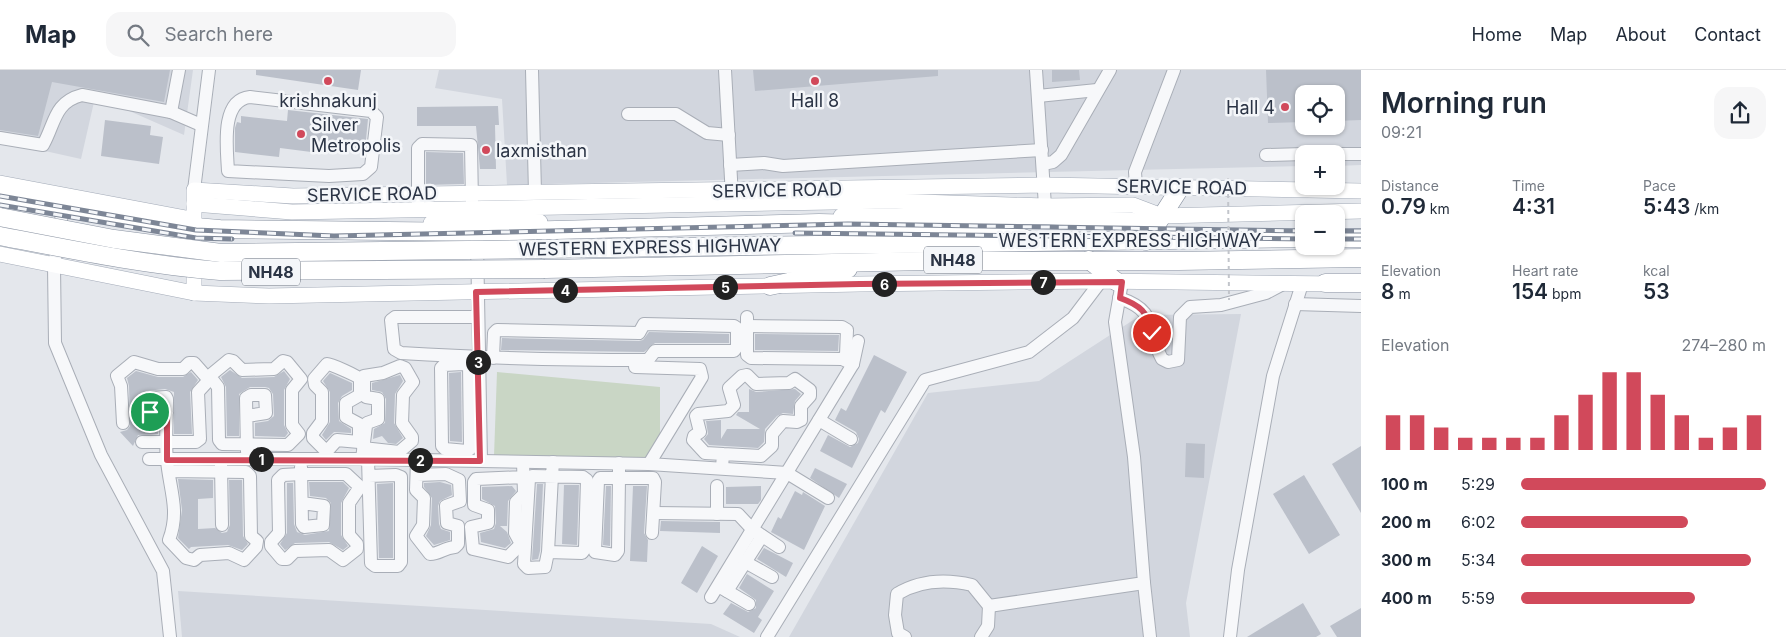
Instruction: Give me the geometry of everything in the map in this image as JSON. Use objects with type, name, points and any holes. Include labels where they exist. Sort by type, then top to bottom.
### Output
[{"type":"highway","points":[[1146,241],[1180,188]]},
{"type":"highway","points":[[0,195],[64,202],[194,210],[245,230],[477,232],[819,223],[990,228],[1032,241]]},
{"type":"highway","name":"WESTERN EXPRESS HIGHWAY","points":[[0,217],[114,239],[222,253],[1295,238]]},
{"type":"highway","name":"WESTERN EXPRESS HIGHWAY","points":[[0,236],[183,268],[220,271],[545,269],[869,262],[1179,261],[1361,258]]},
{"type":"highway","points":[[1345,238],[1361,238]]},
{"type":"highway","points":[[1089,260],[1115,286]]},
{"type":"highway","points":[[770,286],[821,276],[869,262]]},
{"type":"highway","points":[[1325,283],[1361,284]]},
{"type":"main road","points":[[0,183],[64,202]]},
{"type":"main road","name":"SERVICE ROAD","points":[[194,210],[310,195],[418,191],[512,200],[535,193],[732,198],[883,195],[1045,185],[1361,191]]},
{"type":"main road","points":[[883,195],[1045,206],[1133,205],[1162,216]]},
{"type":"main road","points":[[263,202],[310,212],[418,210],[472,197]]},
{"type":"main road","points":[[512,200],[682,198]]},
{"type":"main road","points":[[194,293],[194,210],[314,226],[884,215],[1144,221],[1162,216],[1361,211]]},
{"type":"main road","points":[[0,254],[194,293],[269,296],[770,286],[1115,286],[1325,283]]},
{"type":"street","points":[[171,112],[179,70]]},
{"type":"street","points":[[194,210],[201,125],[209,70]]},
{"type":"street","points":[[532,70],[535,193]]},
{"type":"street","points":[[725,70],[732,198]]},
{"type":"street","points":[[1036,70],[1045,206]]},
{"type":"street","points":[[1043,164],[1053,162],[1061,155],[1110,70]]},
{"type":"street","points":[[1136,186],[1135,172],[1174,70]]},
{"type":"street","points":[[1038,96],[1097,90]]},
{"type":"street","points":[[0,138],[43,146],[60,107],[69,98],[82,95],[171,112],[201,125]]},
{"type":"street","points":[[250,97],[371,111],[377,118],[371,167],[364,174],[311,176],[264,174],[228,172],[229,117],[233,105],[239,100],[250,97]]},
{"type":"street","points":[[628,114],[676,114],[707,133],[729,135]]},
{"type":"street","points":[[418,210],[418,148],[422,144],[471,144],[472,197]]},
{"type":"street","points":[[730,165],[764,163],[783,166],[1042,150]]},
{"type":"street","points":[[1266,154],[1295,154]]},
{"type":"street","points":[[1345,154],[1361,154]]},
{"type":"street","points":[[263,202],[264,174]]},
{"type":"street","points":[[310,212],[311,176]]},
{"type":"street","points":[[64,202],[54,266],[55,343],[101,455],[163,571],[170,637]]},
{"type":"street","points":[[477,232],[476,292],[478,317],[475,362],[470,449],[467,451],[445,449],[442,446],[441,368],[444,365],[475,362],[493,358],[648,360],[655,351],[734,351],[737,347],[737,328],[734,326],[644,324],[638,333],[498,330],[494,332],[493,358]]},
{"type":"street","points":[[1115,286],[1141,308],[1149,319],[1156,347],[1162,359],[1168,362],[1178,360],[1178,324],[1180,317],[1190,307],[1221,305],[1266,293],[1283,284]]},
{"type":"street","points":[[1230,637],[1238,570],[1273,376],[1302,284]]},
{"type":"street","points":[[1115,286],[1116,322],[1134,457],[1150,637]]},
{"type":"street","points":[[767,637],[925,380],[1029,352],[1115,286]]},
{"type":"street","points":[[1295,304],[1361,306]]},
{"type":"street","points":[[478,317],[395,317],[391,320],[394,350],[401,354],[475,362],[700,369],[702,377],[649,464]]},
{"type":"street","points":[[747,321],[842,327],[847,330],[847,362],[751,358],[747,355],[747,321]]},
{"type":"street","points":[[722,588],[757,532],[787,473],[819,420],[858,340]]},
{"type":"street","points":[[229,360],[233,361],[242,370],[274,369],[283,361],[287,362],[301,378],[292,390],[292,425],[299,434],[284,446],[246,444],[222,444],[219,440],[218,386],[211,378],[212,374],[229,360]]},
{"type":"street","points":[[123,424],[121,386],[117,376],[134,362],[158,369],[183,369],[189,363],[194,363],[209,380],[198,392],[200,439],[196,442],[142,442]]},
{"type":"street","points":[[475,362],[480,461]]},
{"type":"street","points":[[369,476],[396,475],[401,477],[402,562],[398,566],[375,566],[371,563],[369,476],[362,453],[359,424],[346,417],[346,403],[360,395],[360,379],[356,375],[341,371],[327,364],[314,380],[322,392],[322,421],[313,434],[313,438],[324,450],[328,450],[337,440],[362,453],[417,460],[649,464],[787,473],[828,498]]},
{"type":"street","points":[[149,460],[168,466],[221,466],[247,460],[301,459],[362,453],[399,452],[412,441],[412,437],[402,423],[403,395],[413,382],[406,368],[400,366],[383,373],[364,376],[364,394],[366,397],[378,399],[378,419],[366,426],[362,453]]},
{"type":"street","points":[[747,375],[756,384],[789,383],[795,379],[810,390],[810,396],[801,406],[801,420],[797,422],[783,421],[772,434],[774,443],[761,456],[723,454],[706,453],[696,444],[694,436],[700,432],[696,416],[698,414],[728,411],[734,405],[729,388],[742,376],[747,375]]},
{"type":"street","points":[[167,413],[168,466],[170,490],[174,496],[175,529],[169,540],[186,558],[194,560],[200,555],[229,553],[244,560],[256,547],[257,541],[251,536],[250,476],[246,472],[221,466]]},
{"type":"street","points":[[246,416],[247,460]]},
{"type":"street","points":[[819,420],[851,439]]},
{"type":"street","points":[[722,468],[723,454]]},
{"type":"street","points":[[301,459],[302,503]]},
{"type":"street","points":[[416,475],[446,474],[459,480],[460,502],[446,506],[447,523],[458,526],[458,544],[455,547],[444,548],[436,554],[430,554],[418,541],[416,536],[423,525],[424,498],[416,490],[416,475],[417,460]]},
{"type":"street","points":[[523,462],[524,494],[516,502],[515,533],[521,544],[508,556],[473,549],[471,526],[488,523],[488,510],[474,505],[474,482],[476,478],[523,477]]},
{"type":"street","points":[[548,552],[582,553],[585,549],[587,480],[583,477],[552,476],[532,476],[528,479],[524,564],[528,568],[545,567],[548,552],[552,476],[553,462]]},
{"type":"street","points":[[619,463],[619,478],[618,551],[615,555],[595,552],[598,481],[600,478],[619,478],[652,478],[655,482],[652,533]]},
{"type":"street","points":[[221,466],[222,525]]},
{"type":"street","points":[[301,474],[346,474],[360,487],[349,503],[349,535],[357,544],[357,549],[343,560],[329,550],[295,551],[287,559],[282,558],[271,546],[271,542],[279,533],[278,480],[282,475],[301,474]]},
{"type":"street","points":[[717,486],[717,514]]},
{"type":"street","points":[[654,513],[738,514],[757,532],[779,547]]},
{"type":"street","points":[[710,597],[722,588],[745,562],[757,532]]},
{"type":"street","points":[[745,562],[772,577]]},
{"type":"street","points":[[905,637],[898,633],[895,615],[897,594],[912,584],[953,581],[972,584],[990,606],[988,626],[981,637]]},
{"type":"street","points":[[990,606],[1144,583]]},
{"type":"street","points":[[722,588],[749,604]]},
{"type":"path","points":[[1228,178],[1229,300]]},
{"type":"shaded area","points":[[0,70],[193,70],[184,135],[118,106],[94,102],[81,159],[0,141]]},
{"type":"shaded area","points":[[439,70],[1361,70],[1361,165],[1345,166],[1345,145],[1295,145],[1295,166],[507,185],[502,99],[435,88]]},
{"type":"shaded area","points":[[1241,314],[1186,603],[1190,637],[789,637],[928,393],[1039,381],[1141,315]]},
{"type":"shaded area","points":[[178,591],[711,624],[740,637],[182,637]]},
{"type":"green space","points":[[497,372],[660,387],[660,436],[646,458],[494,456]]},
{"type":"building","points":[[0,70],[170,70],[164,102],[52,82],[38,136],[0,130]]},
{"type":"building","name":"krishnakunj","points":[[256,70],[361,70],[358,90],[256,75]]},
{"type":"building","name":"Hall 8","points":[[753,70],[938,70],[938,76],[755,91]]},
{"type":"building","points":[[1052,70],[1079,70],[1080,80],[1052,82]]},
{"type":"building","name":"Hall 4","points":[[1266,70],[1361,70],[1361,120],[1345,121],[1345,85],[1295,85],[1295,122],[1268,123]]},
{"type":"building","points":[[498,106],[499,125],[495,125],[496,169],[480,169],[476,126],[417,126],[417,107]]},
{"type":"building","name":"Silver Metropolis","points":[[288,110],[368,119],[365,150],[320,145],[319,153],[280,148],[279,157],[235,152],[235,128],[237,122],[241,123],[241,116],[287,121]]},
{"type":"building","points":[[105,120],[151,126],[150,135],[163,137],[159,164],[101,156]]},
{"type":"building","points":[[426,152],[463,153],[464,184],[426,185]]},
{"type":"building","points":[[649,332],[729,334],[729,343],[655,343],[644,352],[501,350],[502,338],[639,341],[643,340]]},
{"type":"building","points":[[755,334],[839,335],[838,351],[755,350]]},
{"type":"building","points":[[874,355],[907,372],[885,413],[881,410],[852,468],[820,451],[828,435],[850,447],[858,443],[859,439],[856,432],[835,420],[841,408],[846,411]]},
{"type":"building","points":[[230,370],[242,378],[274,377],[284,371],[290,379],[284,390],[284,425],[288,433],[285,437],[255,436],[255,423],[268,421],[274,416],[273,394],[269,388],[265,387],[250,387],[239,394],[239,436],[227,436],[226,387],[221,377]]},
{"type":"building","points":[[136,371],[158,377],[183,377],[191,372],[198,380],[190,392],[192,434],[174,434],[174,392],[165,389],[146,391],[142,398],[144,418],[148,421],[158,422],[158,434],[138,435],[133,446],[120,432],[127,430],[130,426],[127,378]]},
{"type":"building","points":[[461,372],[462,442],[450,441],[449,373]]},
{"type":"building","points":[[330,373],[352,383],[352,390],[342,396],[338,403],[339,421],[351,429],[351,433],[334,432],[326,440],[322,435],[330,422],[330,392],[323,381]]},
{"type":"building","points":[[400,375],[403,381],[395,394],[394,423],[403,438],[396,444],[388,443],[382,436],[373,439],[374,429],[385,423],[386,399],[382,392],[372,390],[372,383]]},
{"type":"building","points":[[749,389],[756,392],[795,389],[801,394],[795,401],[793,414],[783,413],[777,416],[765,429],[764,442],[758,448],[709,445],[704,439],[708,434],[706,421],[721,420],[721,439],[727,429],[760,429],[736,415],[738,412],[749,412]]},
{"type":"building","points":[[1186,443],[1205,444],[1204,478],[1185,477]]},
{"type":"building","points":[[1361,446],[1361,513],[1332,464]]},
{"type":"building","points":[[815,468],[847,484],[839,498],[810,478]]},
{"type":"building","points":[[1304,475],[1340,535],[1309,554],[1273,494]]},
{"type":"building","points":[[178,479],[213,480],[213,498],[198,499],[198,529],[215,528],[222,533],[227,532],[230,525],[229,480],[242,480],[243,536],[248,544],[242,550],[228,545],[191,547],[189,549],[178,538],[182,510]]},
{"type":"building","points":[[309,482],[343,482],[349,488],[341,503],[341,535],[348,546],[343,550],[329,542],[295,543],[285,550],[280,544],[287,533],[287,483],[293,483],[294,524],[297,532],[305,535],[329,531],[331,503],[326,498],[310,496]]},
{"type":"building","points":[[440,482],[451,485],[452,495],[440,501],[438,506],[439,524],[441,529],[450,532],[450,540],[434,545],[426,536],[431,525],[432,498],[424,487],[424,483]]},
{"type":"building","points":[[393,483],[393,558],[379,558],[377,484]]},
{"type":"building","points":[[537,484],[543,484],[540,551],[538,559],[532,560]]},
{"type":"building","points":[[564,485],[579,485],[577,545],[562,544]]},
{"type":"building","points":[[512,486],[516,491],[508,501],[507,526],[500,526],[507,532],[511,543],[505,548],[481,542],[480,533],[494,529],[496,523],[495,506],[482,499],[482,487]]},
{"type":"building","points":[[606,486],[611,486],[610,546],[603,545]]},
{"type":"building","points":[[633,486],[647,486],[644,533],[648,540],[647,562],[630,561]]},
{"type":"building","points":[[761,486],[761,500],[758,504],[726,504],[726,487]]},
{"type":"building","points":[[795,491],[802,495],[803,492],[825,506],[804,550],[771,532],[778,517],[781,519]]},
{"type":"building","points":[[661,521],[720,522],[720,533],[660,531]]},
{"type":"building","points":[[702,546],[718,556],[697,593],[681,583]]},
{"type":"building","points":[[764,548],[793,563],[786,577],[757,559]]},
{"type":"building","points":[[747,574],[774,591],[758,617],[762,620],[754,633],[723,614],[731,603],[748,612],[756,608],[756,600],[739,588]]},
{"type":"building","points":[[1303,603],[1321,634],[1316,637],[1247,637]]},
{"type":"building","points":[[1361,608],[1361,637],[1337,637],[1330,626]]},
{"type":"railway","points":[[0,196],[196,230],[334,236],[848,224],[1295,231]]},
{"type":"railway","points":[[0,205],[196,238],[232,239]]},
{"type":"railway","points":[[1345,231],[1361,231]]},
{"type":"railway","points":[[795,233],[1295,239]]},
{"type":"railway","points":[[1345,239],[1361,239]]},
{"type":"place","name":"krishnakunj","points":[[328,81]]},
{"type":"place","name":"Hall 8","points":[[815,81]]},
{"type":"place","name":"Hall 4","points":[[1285,107]]},
{"type":"place","name":"Silver Metropolis","points":[[301,134]]},
{"type":"place","name":"laxmisthan","points":[[486,150]]},
{"type":"route","points":[[150,412],[151,414],[167,413],[167,460],[358,459],[480,461],[476,292],[860,284],[1122,282],[1120,298],[1141,308],[1149,319],[1152,333]]}]
